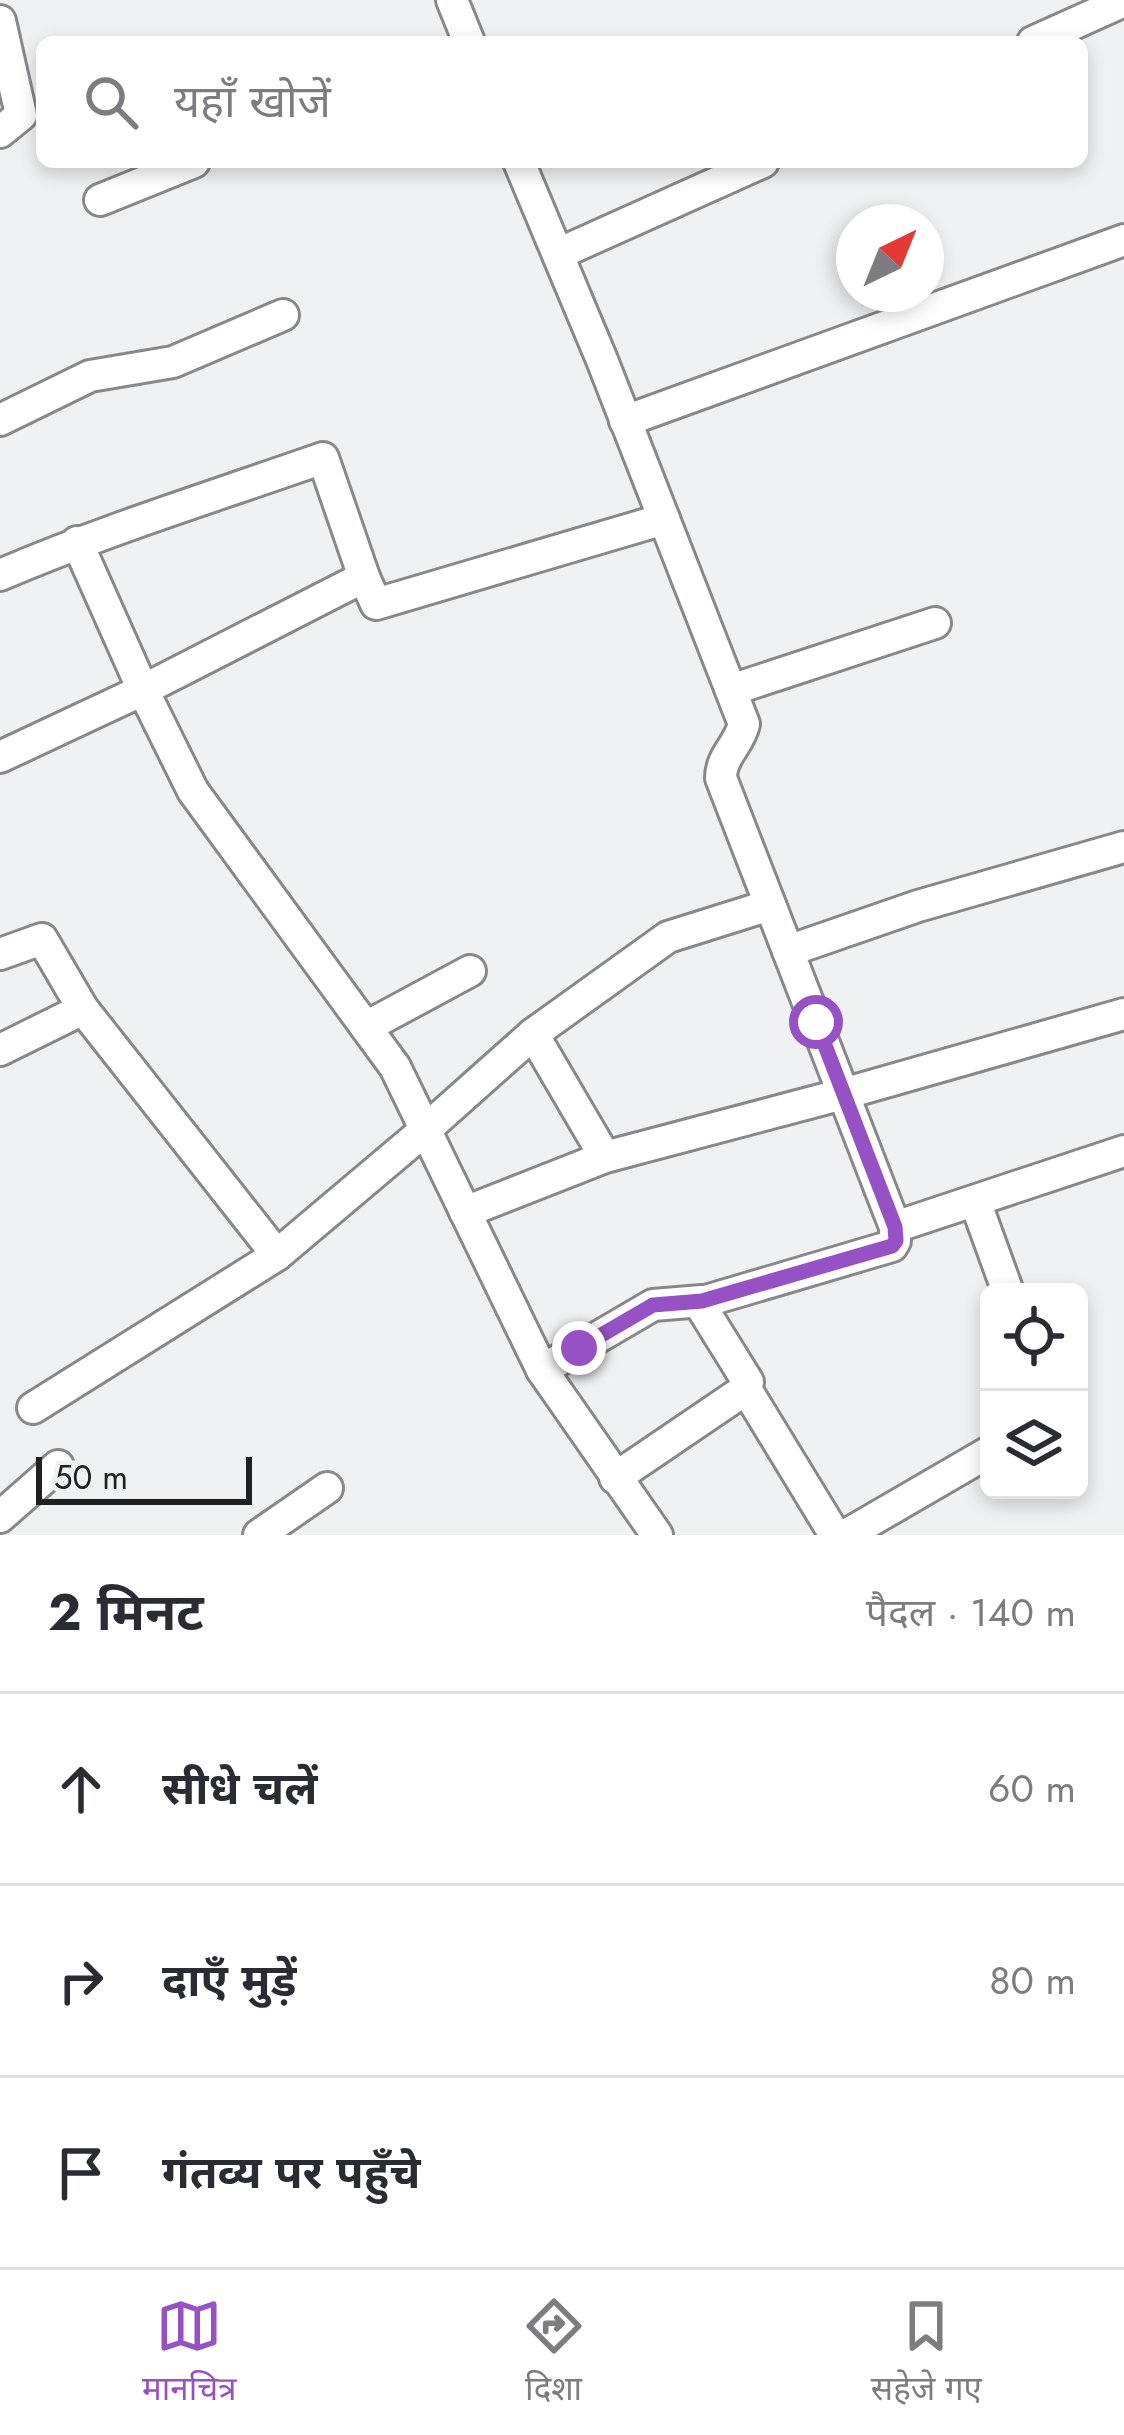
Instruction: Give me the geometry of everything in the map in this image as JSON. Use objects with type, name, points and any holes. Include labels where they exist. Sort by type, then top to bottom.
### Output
[{"type":"street","points":[[452,0],[467,36]]},
{"type":"street","points":[[1046,36],[1124,1]]},
{"type":"street","points":[[0,21],[22,115],[0,132]]},
{"type":"street","points":[[100,200],[179,168]]},
{"type":"street","points":[[521,168],[744,724],[741,738],[721,765],[721,778],[895,1227],[896,1241],[702,1301],[653,1305],[542,1370]]},
{"type":"street","points":[[557,254],[750,168]]},
{"type":"street","points":[[626,421],[1124,240]]},
{"type":"street","points":[[0,420],[90,376],[173,362],[283,315]]},
{"type":"street","points":[[0,574],[77,542],[323,458],[376,604],[664,519]]},
{"type":"street","points":[[77,542],[194,791],[395,1067],[542,1370],[657,1535]]},
{"type":"street","points":[[0,757],[364,577]]},
{"type":"street","points":[[731,690],[935,623]]},
{"type":"street","points":[[788,951],[918,906],[1124,847]]},
{"type":"street","points":[[33,1408],[277,1255],[533,1034],[668,937],[770,905]]},
{"type":"street","points":[[0,954],[42,939],[83,1009],[277,1255]]},
{"type":"street","points":[[366,1028],[470,970]]},
{"type":"street","points":[[0,1050],[83,1009]]},
{"type":"street","points":[[465,1212],[605,1157],[1124,1014]]},
{"type":"street","points":[[533,1034],[605,1157]]},
{"type":"street","points":[[895,1227],[1124,1152]]},
{"type":"street","points":[[975,1201],[1005,1283]]},
{"type":"street","points":[[615,1478],[746,1390],[748,1382],[699,1307],[702,1301]]},
{"type":"street","points":[[746,1390],[835,1535]]},
{"type":"street","points":[[847,1535],[980,1456]]},
{"type":"street","points":[[0,1517],[58,1466]]},
{"type":"street","points":[[259,1535],[327,1488]]},
{"type":"route","points":[[579,1348],[653,1305],[702,1301],[896,1241],[895,1227],[816,1022]]}]
